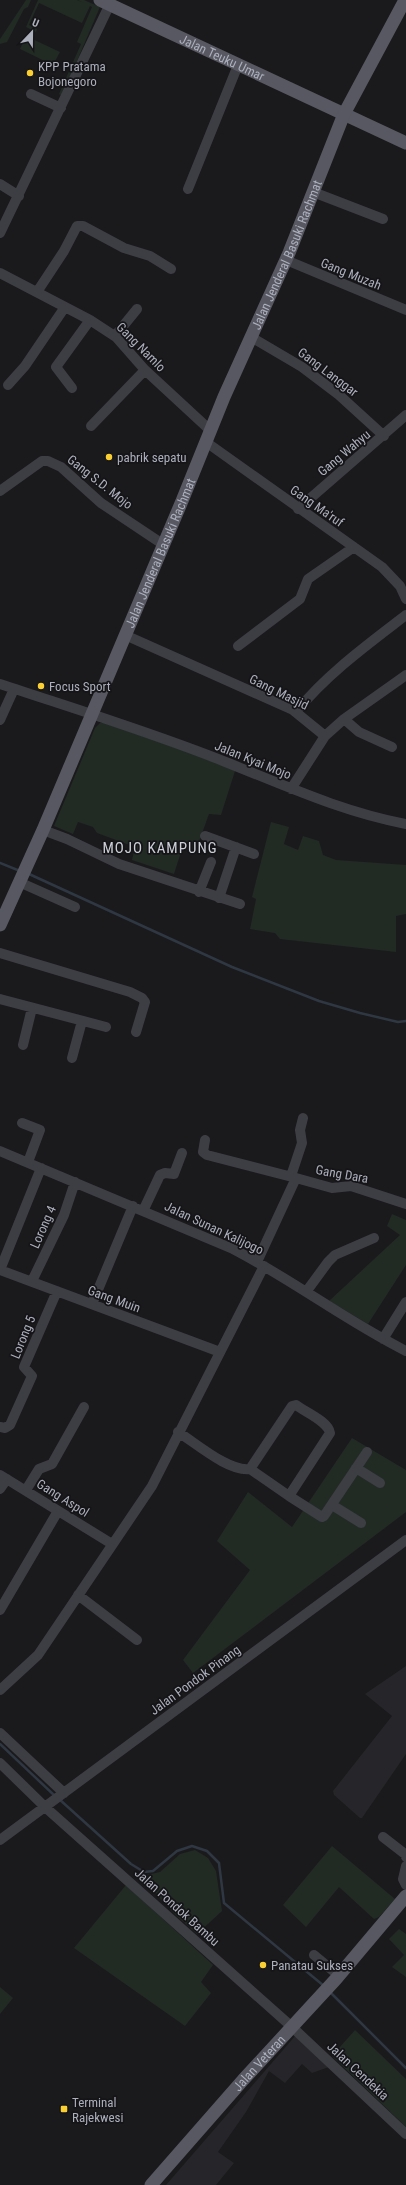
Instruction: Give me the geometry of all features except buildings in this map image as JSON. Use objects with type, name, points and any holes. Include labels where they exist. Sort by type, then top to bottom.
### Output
[{"type":"main road","name":"Jalan Jenderal Basuki Rachmat","points":[[0,925],[43,830],[164,545],[208,436],[286,260],[344,114],[405,0]]},
{"type":"main road","name":"Jalan Teuku Umar","points":[[107,1],[238,65],[406,143]]},
{"type":"main road","name":"Jalan Veteran","points":[[151,2185],[243,2080],[368,1942],[382,1922],[406,1896]]},
{"type":"main road","name":"Jalan Veteran","points":[[368,1942],[388,1928],[406,1908]]},
{"type":"street","points":[[0,233],[61,108],[107,1]]},
{"type":"street","points":[[188,189],[238,65]]},
{"type":"street","points":[[31,94],[61,108]]},
{"type":"street","points":[[0,184],[19,196]]},
{"type":"street","points":[[313,192],[384,219]]},
{"type":"street","points":[[37,292],[64,250],[77,226],[83,226],[124,248],[150,256],[171,268]]},
{"type":"street","name":"Gang Muzah","points":[[286,260],[406,310]]},
{"type":"street","name":"Gang Namlo","points":[[0,274],[90,320],[115,336],[208,436]]},
{"type":"street","points":[[8,385],[25,366],[65,307]]},
{"type":"street","points":[[115,336],[137,309]]},
{"type":"street","points":[[72,388],[56,367],[90,320]]},
{"type":"street","name":"Gang Langgar","points":[[251,337],[308,372],[340,395],[384,436]]},
{"type":"street","points":[[91,426],[145,370]]},
{"type":"street","name":"Gang Wahyu","points":[[298,509],[384,436],[406,415]]},
{"type":"street","name":"Gang Ma'ruf","points":[[208,436],[298,509],[354,547],[403,584],[406,599]]},
{"type":"street","name":"Gang S.D. Mojo","points":[[0,491],[42,461],[48,461],[61,467],[101,503],[164,545]]},
{"type":"street","points":[[238,646],[300,599],[308,579],[354,547]]},
{"type":"street","points":[[296,712],[315,689],[374,639],[406,616]]},
{"type":"street","name":"Gang Masjid","points":[[125,635],[296,712],[325,736]]},
{"type":"street","points":[[291,789],[325,736],[344,719],[406,675]]},
{"type":"street","name":"Jalan Kyai Mojo","points":[[0,684],[92,713],[222,761],[291,789],[376,818],[406,824]]},
{"type":"street","points":[[0,720],[14,689]]},
{"type":"street","points":[[344,719],[359,732],[392,747]]},
{"type":"street","points":[[43,830],[67,839],[119,864],[199,892],[240,904]]},
{"type":"street","points":[[205,836],[254,854]]},
{"type":"street","points":[[219,898],[236,847]]},
{"type":"street","points":[[199,892],[211,862]]},
{"type":"street","points":[[20,881],[75,907]]},
{"type":"street","points":[[0,953],[130,992],[142,998],[145,1002],[136,1032]]},
{"type":"street","points":[[0,999],[106,1027]]},
{"type":"street","points":[[23,1045],[32,1008]]},
{"type":"street","points":[[72,1058],[82,1021]]},
{"type":"street","points":[[293,1177],[302,1143],[300,1130],[303,1118]]},
{"type":"street","points":[[22,1123],[40,1130],[28,1162]]},
{"type":"street","name":"Gang Dara","points":[[205,1140],[203,1152],[207,1155],[332,1188],[352,1186],[406,1204]]},
{"type":"street","name":"Jalan Sunan Kalijogo","points":[[0,1151],[233,1249],[261,1264],[383,1339],[406,1351]]},
{"type":"street","points":[[143,1211],[160,1175],[165,1173],[174,1174],[182,1153]]},
{"type":"street","points":[[0,1270],[41,1168]]},
{"type":"street","name":"Gang Dara","points":[[0,1690],[38,1655],[152,1486],[178,1432],[220,1352],[261,1264],[293,1177]]},
{"type":"street","name":"Lorong 4","points":[[32,1281],[64,1215],[75,1182]]},
{"type":"street","points":[[92,1304],[133,1206]]},
{"type":"street","points":[[306,1292],[335,1255],[374,1238]]},
{"type":"street","name":"Gang Muin","points":[[0,1270],[220,1352]]},
{"type":"street","name":"Lorong 5","points":[[0,1427],[5,1428],[10,1425],[32,1376],[24,1367],[57,1291]]},
{"type":"street","points":[[383,1339],[406,1302]]},
{"type":"street","points":[[250,1469],[290,1407],[296,1405],[326,1425],[330,1433],[289,1496]]},
{"type":"street","points":[[26,1490],[39,1469],[52,1464],[84,1407]]},
{"type":"street","points":[[178,1432],[231,1466],[239,1469],[250,1469],[322,1517],[332,1505],[367,1452]]},
{"type":"street","points":[[356,1468],[380,1483]]},
{"type":"street","points":[[0,1489],[3,1477]]},
{"type":"street","name":"Gang Aspol","points":[[3,1477],[112,1544]]},
{"type":"street","points":[[332,1505],[361,1523]]},
{"type":"street","points":[[0,1610],[58,1510]]},
{"type":"street","name":"Jalan Pondok Pinang","points":[[0,1840],[406,1540]]},
{"type":"street","points":[[78,1595],[137,1640]]},
{"type":"street","points":[[0,1733],[64,1793]]},
{"type":"street","name":"Jalan Pondok Bambu","points":[[0,1763],[49,1804],[292,2027]]},
{"type":"street","points":[[383,1838],[405,1854],[406,1857]]},
{"type":"street","points":[[406,1866],[403,1879],[406,1885]]},
{"type":"street","points":[[314,1955],[337,1977]]},
{"type":"street","name":"Jalan Cendekia","points":[[292,2027],[406,2134]]},
{"type":"shaded area","points":[[26,0],[31,0],[28,7],[24,9],[7,42],[0,44],[0,39]]},
{"type":"shaded area","points":[[38,0],[77,0],[84,3],[78,0],[84,0],[100,7],[62,96],[59,94],[81,44],[77,42],[92,7],[90,6],[82,23],[39,3],[29,25],[37,29],[36,32],[26,27]]},
{"type":"shaded area","points":[[26,36],[60,52],[53,65],[20,49]]},
{"type":"shaded area","points":[[105,722],[232,768],[235,771],[221,815],[209,814],[196,850],[182,849],[174,874],[132,860],[135,847],[97,833],[93,827],[78,822],[73,834],[54,826],[95,728],[100,723]]},
{"type":"shaded area","points":[[271,822],[289,827],[284,844],[298,850],[303,836],[319,841],[323,855],[336,860],[406,865],[406,914],[396,916],[396,952],[280,939],[275,933],[250,929],[256,899],[252,897]]},
{"type":"shaded area","points":[[392,1214],[406,1220],[406,1265],[368,1324],[329,1301],[400,1235],[387,1226]]},
{"type":"shaded area","points":[[352,1438],[406,1470],[406,1512],[193,1673],[183,1660],[250,1570],[217,1541],[248,1492],[292,1527]]},
{"type":"shaded area","points":[[406,1666],[406,1754],[362,1818],[360,1818],[334,1795],[333,1791],[392,1716],[365,1694]]},
{"type":"shaded area","points":[[332,1846],[395,1899],[379,1917],[374,1919],[339,1887],[306,1927],[283,1905]]},
{"type":"shaded area","points":[[195,1850],[208,1858],[216,1871],[222,1911],[197,1934],[161,1900],[147,1875],[160,1872],[180,1854]]},
{"type":"shaded area","points":[[126,1885],[213,1965],[201,1982],[211,1993],[185,2026],[74,1948]]},
{"type":"shaded area","points":[[399,1929],[406,1934],[406,1977],[392,1967],[404,1955],[389,1939]]},
{"type":"shaded area","points":[[0,1987],[13,1998],[0,2014]]},
{"type":"shaded area","points":[[355,2030],[406,2079],[406,2127],[332,2056]]},
{"type":"shaded area","points":[[296,2035],[329,2067],[312,2073],[302,2064],[285,2083],[269,2071],[246,2112],[218,2152],[234,2163],[216,2185],[166,2185]]},
{"type":"waterway","points":[[0,863],[20,871]]},
{"type":"waterway","points":[[29,874],[232,967],[319,1001],[398,1022],[406,1021]]},
{"type":"waterway","points":[[0,1744],[55,1796]]},
{"type":"waterway","points":[[59,1799],[131,1864],[144,1872],[153,1871],[177,1851],[192,1846],[207,1851],[219,1863],[224,1903],[324,1986]]},
{"type":"waterway","points":[[330,1992],[406,2068]]},
{"type":"place","name":"KPP Pratama Bojonegoro","points":[[30,73]]},
{"type":"place","name":"pabrik sepatu","points":[[109,457]]},
{"type":"place","name":"Focus Sport","points":[[41,686]]},
{"type":"place","name":"Panatau Sukses","points":[[263,1965]]},
{"type":"place","name":"Terminal Rajekwesi","points":[[64,2109]]},
{"type":"district","name":"MOJO KAMPUNG","points":[[160,848]]}]
